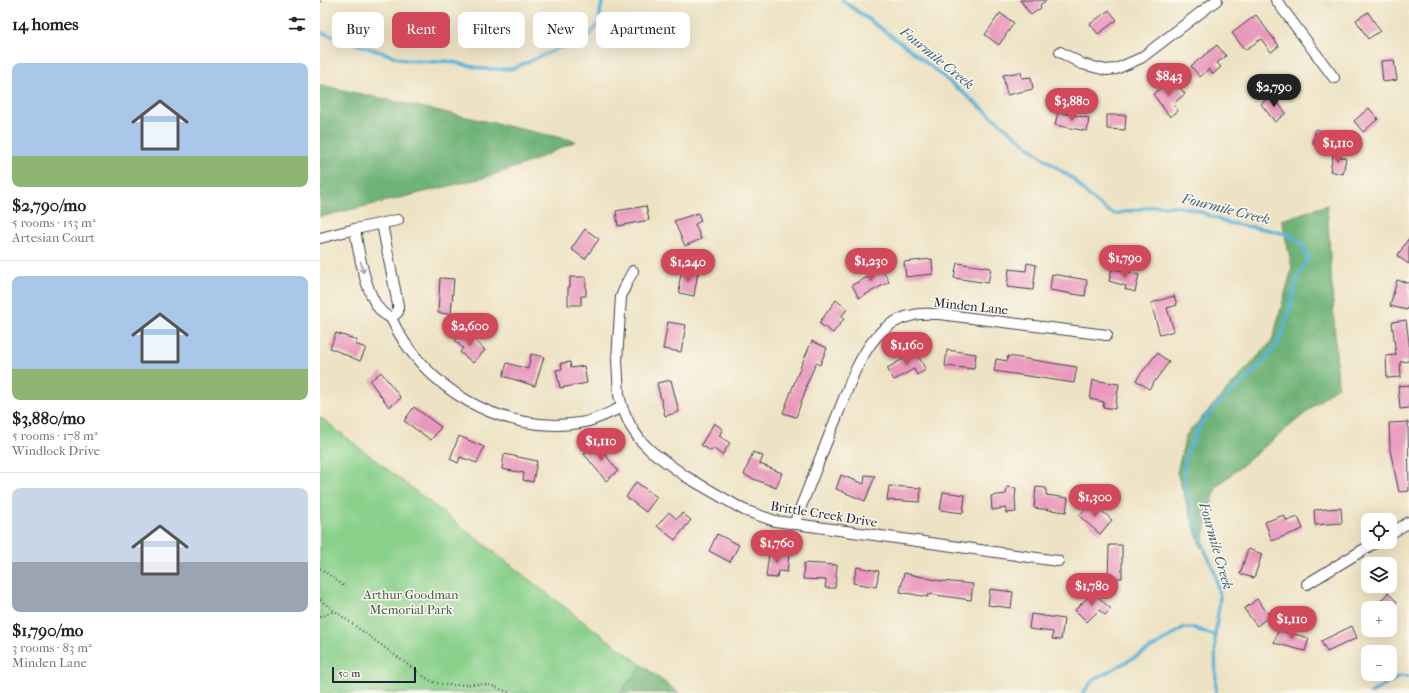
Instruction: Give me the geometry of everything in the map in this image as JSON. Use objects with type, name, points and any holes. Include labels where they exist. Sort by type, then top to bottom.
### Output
[{"type":"street","points":[[1060,52],[1082,64],[1106,70],[1116,69],[1140,58],[1217,0]]},
{"type":"street","points":[[1276,0],[1334,78]]},
{"type":"street","points":[[320,238],[398,220]]},
{"type":"street","points":[[382,224],[398,305],[398,312],[391,318]]},
{"type":"street","points":[[355,229],[358,251],[364,275],[373,300],[381,312],[391,318],[398,334],[418,361],[436,378],[463,399],[503,418],[548,425],[580,423],[596,419],[622,407]]},
{"type":"street","name":"Brittle Creek Drive","points":[[633,271],[621,297],[617,360],[619,395],[622,407],[631,427],[640,440],[651,451],[685,476],[744,510],[775,521],[1058,561]]},
{"type":"street","name":"Minden Lane","points":[[794,524],[862,354],[872,340],[892,324],[916,314],[939,314],[1107,336]]},
{"type":"street","points":[[1397,530],[1409,522]]},
{"type":"street","points":[[1307,584],[1364,549]]},
{"type":"path","points":[[320,568],[344,586]]},
{"type":"path","points":[[320,600],[433,682],[458,686],[477,684],[495,686],[510,693]]},
{"type":"path","points":[[320,618],[328,612],[335,611]]},
{"type":"green space","points":[[320,85],[576,141],[533,161],[487,177],[320,217]]},
{"type":"green space","points":[[1327,205],[1338,386],[1216,487],[1201,548],[1177,473],[1186,435],[1272,341],[1292,268],[1282,220]]},
{"type":"green space","name":"Arthur Goodman Memorial Park","points":[[320,417],[585,623],[642,665],[620,693],[320,693]]},
{"type":"green space","points":[[642,665],[679,693],[620,693]]},
{"type":"building","points":[[1020,0],[1047,0],[1040,5],[1041,8],[1031,15]]},
{"type":"building","points":[[1109,10],[1117,20],[1098,34],[1090,24]]},
{"type":"building","points":[[1368,12],[1380,31],[1368,39],[1356,20]]},
{"type":"building","points":[[1000,13],[1014,23],[999,45],[985,35]]},
{"type":"building","points":[[1256,15],[1279,46],[1271,52],[1261,39],[1245,50],[1232,33]]},
{"type":"building","points":[[1217,45],[1226,56],[1217,63],[1221,67],[1213,74],[1209,69],[1200,77],[1191,66]]},
{"type":"building","points":[[1394,60],[1397,80],[1383,82],[1381,61]]},
{"type":"building","points":[[1021,72],[1022,78],[1031,77],[1033,89],[1007,95],[1003,75]]},
{"type":"building","points":[[1173,79],[1185,94],[1173,104],[1178,111],[1170,117],[1153,94]]},
{"type":"building","points":[[1272,95],[1286,113],[1275,122],[1261,104]]},
{"type":"building","points":[[1369,108],[1378,119],[1363,132],[1354,121]]},
{"type":"building","points":[[1058,112],[1089,118],[1087,131],[1055,125]]},
{"type":"building","points":[[1107,115],[1126,115],[1125,130],[1107,129]]},
{"type":"building","points":[[1316,129],[1336,134],[1333,149],[1313,144]]},
{"type":"building","points":[[1333,155],[1346,158],[1343,174],[1330,171]]},
{"type":"building","points":[[646,206],[649,220],[618,226],[616,211]]},
{"type":"building","points":[[698,213],[701,221],[695,224],[701,239],[685,246],[674,221]]},
{"type":"building","points":[[585,229],[599,239],[585,259],[571,249]]},
{"type":"building","points":[[1409,238],[1409,264],[1397,256]]},
{"type":"building","points":[[932,259],[933,274],[906,277],[904,262]]},
{"type":"building","points":[[880,263],[889,282],[859,298],[852,285],[874,274],[871,268]]},
{"type":"building","points":[[957,263],[991,268],[988,283],[954,278]]},
{"type":"building","points":[[1027,263],[1036,265],[1033,290],[1007,287],[1009,269],[1026,271]]},
{"type":"building","points":[[1112,268],[1139,275],[1135,292],[1125,289],[1126,286],[1109,281]]},
{"type":"building","points":[[682,270],[698,272],[694,296],[680,293],[679,284]]},
{"type":"building","points":[[1052,274],[1087,280],[1085,296],[1050,290]]},
{"type":"building","points":[[570,277],[586,277],[586,296],[581,296],[581,305],[568,305],[568,287],[570,287]]},
{"type":"building","points":[[440,278],[454,279],[451,314],[438,313]]},
{"type":"building","points":[[1397,280],[1409,283],[1409,301],[1407,310],[1390,306]]},
{"type":"building","points":[[1174,296],[1177,305],[1167,308],[1174,331],[1160,335],[1151,303]]},
{"type":"building","points":[[836,300],[847,309],[841,317],[844,319],[833,333],[819,323]]},
{"type":"building","points":[[1406,320],[1409,342],[1409,361],[1400,362],[1401,377],[1387,378],[1386,356],[1396,355],[1392,322]]},
{"type":"building","points":[[668,322],[686,325],[681,352],[663,349]]},
{"type":"building","points":[[465,331],[485,350],[473,363],[460,352],[463,348],[455,341]]},
{"type":"building","points":[[336,333],[357,340],[355,344],[366,348],[360,361],[330,348]]},
{"type":"building","points":[[812,341],[827,348],[820,365],[816,363],[806,386],[796,417],[783,413]]},
{"type":"building","points":[[947,350],[976,354],[974,369],[945,366]]},
{"type":"building","points":[[916,352],[926,370],[917,375],[914,369],[894,380],[887,368]]},
{"type":"building","points":[[1157,353],[1169,362],[1149,389],[1136,380]]},
{"type":"building","points":[[531,354],[544,357],[535,386],[503,376],[507,363],[528,369]]},
{"type":"building","points":[[1008,356],[1077,367],[1074,383],[994,371],[996,359],[1007,361]]},
{"type":"building","points":[[570,362],[571,368],[584,366],[587,383],[560,388],[556,370],[562,369],[561,363]]},
{"type":"building","points":[[381,372],[401,398],[389,407],[370,381]]},
{"type":"building","points":[[671,380],[679,412],[665,416],[657,383]]},
{"type":"building","points":[[1093,380],[1119,384],[1115,409],[1103,407],[1104,402],[1090,399]]},
{"type":"building","points":[[1409,385],[1409,408],[1400,409],[1398,386]]},
{"type":"building","points":[[414,407],[441,427],[431,440],[404,421]]},
{"type":"building","points":[[1408,422],[1409,491],[1399,492],[1390,450],[1389,423]]},
{"type":"building","points":[[714,423],[723,429],[719,436],[730,443],[722,455],[713,448],[711,451],[701,445]]},
{"type":"building","points":[[459,436],[484,447],[477,463],[460,457],[458,463],[450,459]]},
{"type":"building","points":[[597,444],[618,471],[606,481],[584,454]]},
{"type":"building","points":[[753,452],[763,456],[760,464],[782,473],[776,488],[744,475]]},
{"type":"building","points":[[504,454],[537,461],[533,482],[523,480],[524,473],[502,469]]},
{"type":"building","points":[[841,475],[864,484],[865,475],[875,476],[865,501],[836,489]]},
{"type":"building","points":[[636,482],[657,497],[646,512],[626,497]]},
{"type":"building","points":[[889,486],[921,488],[920,502],[887,500]]},
{"type":"building","points":[[1007,487],[1016,488],[1016,512],[1006,513],[1006,508],[992,510],[991,496],[1006,494]]},
{"type":"building","points":[[1036,487],[1046,488],[1046,495],[1068,498],[1066,512],[1034,508]]},
{"type":"building","points":[[943,492],[965,495],[963,513],[940,510]]},
{"type":"building","points":[[1091,501],[1112,520],[1100,534],[1079,516]]},
{"type":"building","points":[[1341,508],[1342,523],[1315,525],[1314,510]]},
{"type":"building","points":[[669,512],[677,519],[682,513],[691,520],[675,540],[657,526]]},
{"type":"building","points":[[1284,515],[1287,521],[1298,517],[1303,529],[1272,541],[1265,522]]},
{"type":"building","points":[[717,534],[739,545],[730,562],[709,551]]},
{"type":"building","points":[[1109,545],[1122,545],[1122,578],[1108,578]]},
{"type":"building","points":[[1248,549],[1262,554],[1254,578],[1240,574]]},
{"type":"building","points":[[769,552],[789,555],[787,572],[778,571],[777,578],[766,577]]},
{"type":"building","points":[[804,563],[837,565],[835,588],[825,588],[826,580],[803,579]]},
{"type":"building","points":[[857,567],[879,571],[876,587],[853,583]]},
{"type":"building","points":[[904,573],[941,581],[973,584],[971,600],[929,594],[928,597],[900,592]]},
{"type":"building","points":[[990,589],[1013,592],[1011,608],[988,605]]},
{"type":"building","points":[[1093,592],[1111,609],[1105,615],[1099,610],[1087,622],[1075,610]]},
{"type":"building","points":[[1388,593],[1396,601],[1380,601]]},
{"type":"building","points":[[1257,599],[1270,616],[1257,626],[1244,609]]},
{"type":"building","points":[[1031,614],[1064,619],[1061,640],[1052,639],[1053,632],[1029,629]]},
{"type":"building","points":[[1352,626],[1357,638],[1327,652],[1321,641]]},
{"type":"building","points":[[1278,630],[1309,638],[1305,651],[1274,643]]},
{"type":"waterway","name":"Fourmile Creek","points":[[320,32],[405,60],[433,62],[447,61],[484,69],[512,69],[589,35],[598,24],[601,5],[604,0]]},
{"type":"waterway","name":"Fourmile Creek","points":[[842,0],[908,48],[1043,158],[1072,178],[1090,197],[1106,210],[1114,214],[1155,206],[1174,206],[1193,209],[1228,223],[1291,235],[1302,244],[1308,258],[1298,276],[1283,333],[1278,343],[1261,365],[1218,404],[1201,423],[1186,456],[1184,468],[1185,482],[1205,550],[1214,570],[1220,597],[1215,636],[1216,693]]},
{"type":"waterway","points":[[1083,693],[1093,680],[1157,645],[1183,628],[1194,628],[1215,636]]},
{"type":"waterway","name":"Fourmile Creek","points":[[1371,693],[1400,676],[1409,677]]}]
